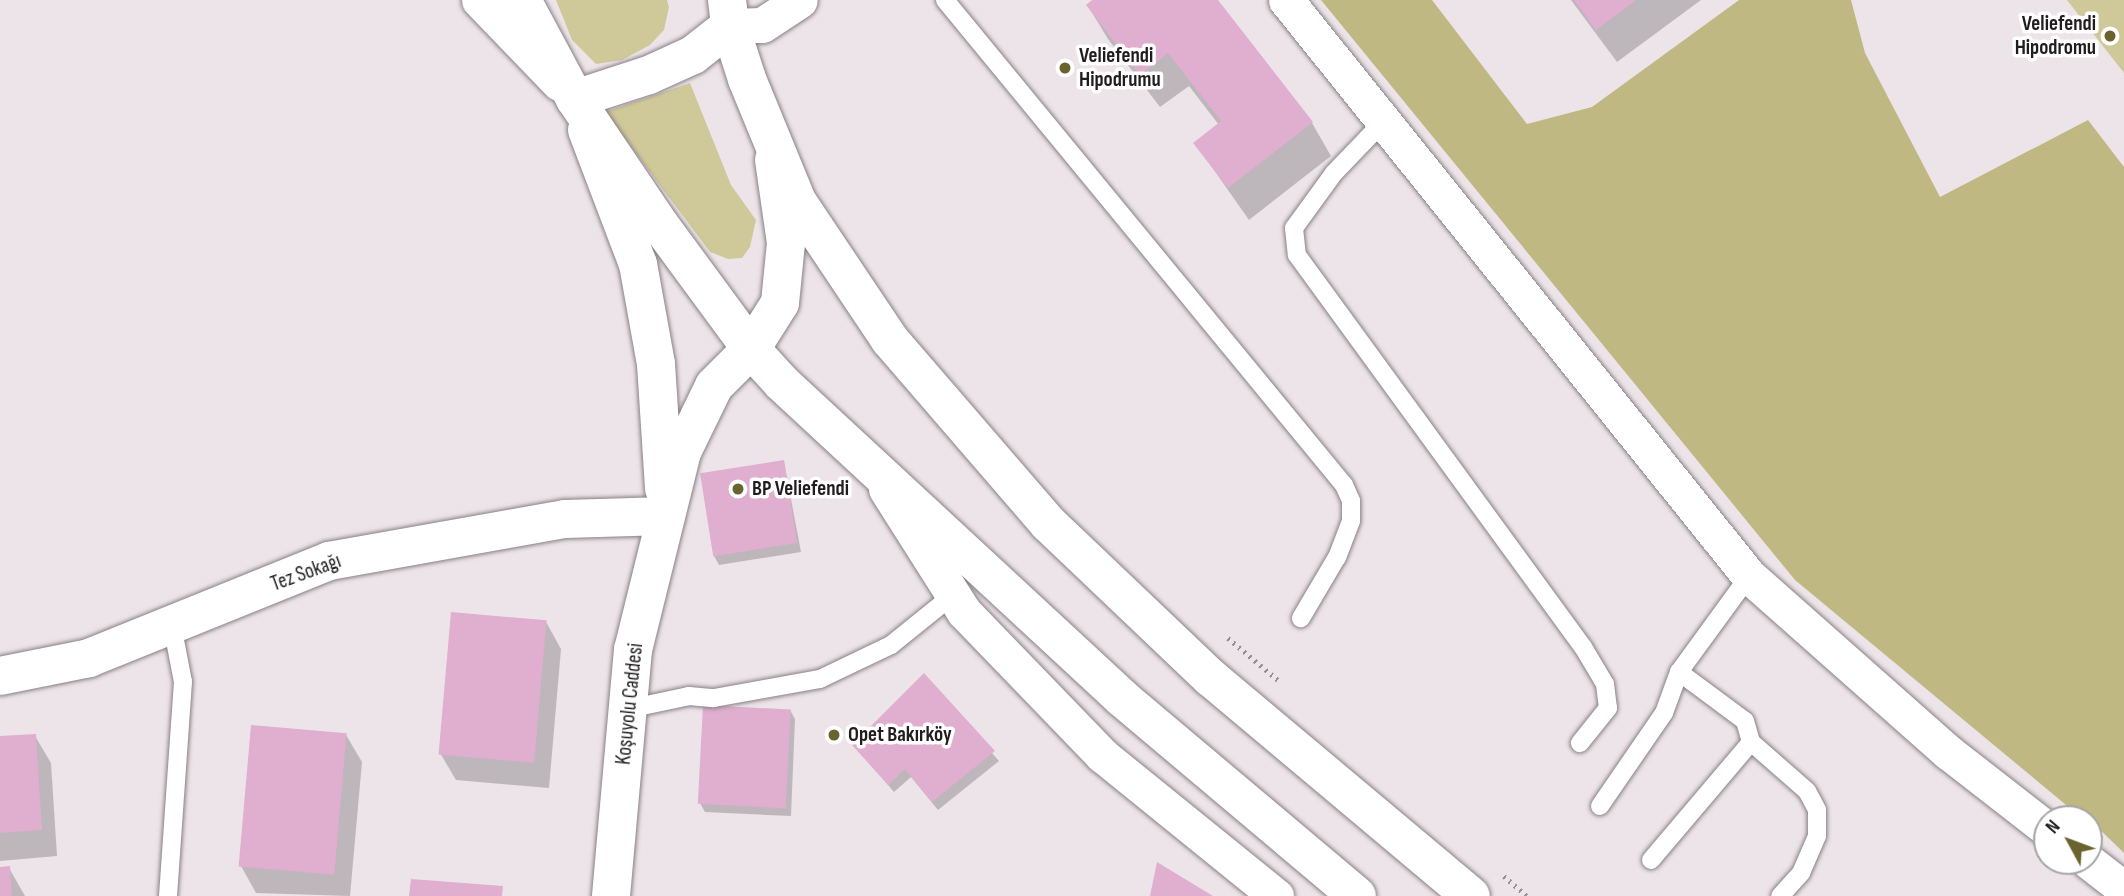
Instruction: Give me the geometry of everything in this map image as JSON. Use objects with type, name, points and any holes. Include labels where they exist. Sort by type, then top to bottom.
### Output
[{"type":"main road","points":[[575,99],[682,60],[729,13],[771,138],[797,201],[890,340],[1048,523],[1211,678],[1484,883]]},
{"type":"main road","points":[[528,14],[575,99],[751,349],[1122,698],[1357,896]]},
{"type":"main road","points":[[575,99],[638,264],[656,364],[666,516]]},
{"type":"main road","name":"Koşuyolu Caddesi","points":[[611,896],[633,650],[682,452],[714,386],[751,349],[780,303],[786,243],[771,138]]},
{"type":"main road","name":"Tez Sokağı","points":[[0,676],[89,658],[329,561],[565,519],[666,516]]},
{"type":"street","points":[[478,0],[575,99]]},
{"type":"street","points":[[729,13],[762,25],[800,0]]},
{"type":"street","points":[[1286,0],[1749,576],[1948,752],[2033,818]]},
{"type":"street","points":[[870,463],[964,612],[1102,755],[1276,896]]},
{"type":"street","points":[[2103,873],[2124,889]]},
{"type":"lane","points":[[945,0],[1344,485],[1351,501],[1351,521],[1337,557],[1301,618]]},
{"type":"lane","points":[[1383,122],[1334,173],[1294,228],[1297,255],[1583,647],[1605,684],[1608,708],[1580,743]]},
{"type":"lane","points":[[1600,806],[1664,713],[1679,672],[1749,576]]},
{"type":"lane","points":[[628,709],[690,696],[715,698],[820,679],[891,645],[953,595]]},
{"type":"lane","points":[[168,896],[183,719],[181,663],[172,625]]},
{"type":"lane","points":[[1679,672],[1745,721],[1751,742],[1807,791],[1818,810],[1817,836],[1801,873],[1780,896]]},
{"type":"lane","points":[[1651,860],[1751,742]]},
{"type":"path","points":[[1221,632],[1282,685]]},
{"type":"path","points":[[1484,883],[1527,896]]},
{"type":"shaded area","points":[[556,0],[667,0],[669,7],[664,30],[650,45],[622,60],[596,64],[572,40]]},
{"type":"shaded area","points":[[1321,0],[1432,0],[1527,124],[1592,107],[1739,0],[1851,0],[1865,53],[1940,197],[2088,120],[2124,167],[2124,853],[2103,833],[2103,805],[2066,805],[1795,580]]},
{"type":"shaded area","name":"Veliefendi Hipodromu","points":[[2067,0],[2124,0],[2124,73]]},
{"type":"shaded area","points":[[690,83],[731,185],[756,220],[750,247],[742,258],[728,259],[710,252],[605,112]]},
{"type":"building","points":[[1092,0],[1218,0],[1313,122],[1228,188],[1193,143],[1221,121],[1168,53],[1140,75],[1086,5]]},
{"type":"building","points":[[1574,0],[1636,0],[1596,30]]},
{"type":"building","points":[[784,460],[797,543],[713,556],[700,473]]},
{"type":"building","points":[[451,612],[547,620],[534,763],[439,754]]},
{"type":"building","points":[[924,673],[995,751],[932,802],[905,769],[888,785],[852,745]]},
{"type":"building","points":[[703,705],[791,710],[786,808],[698,804]]},
{"type":"building","points":[[251,725],[347,733],[334,875],[239,866]]},
{"type":"building","points":[[36,734],[42,830],[0,833],[0,736]]},
{"type":"building","points":[[1157,862],[1213,896],[1150,896]]},
{"type":"building","points":[[10,866],[12,896],[0,896],[0,867]]},
{"type":"building","points":[[411,879],[503,886],[502,896],[409,896]]},
{"type":"place","name":"Veliefendi Hipodromu","points":[[2110,36]]},
{"type":"place","name":"Veliefendi Hipodrumu","points":[[1065,68]]},
{"type":"place","name":"BP Veliefendi","points":[[738,489]]},
{"type":"place","name":"Opet Bakırköy","points":[[834,735]]}]
